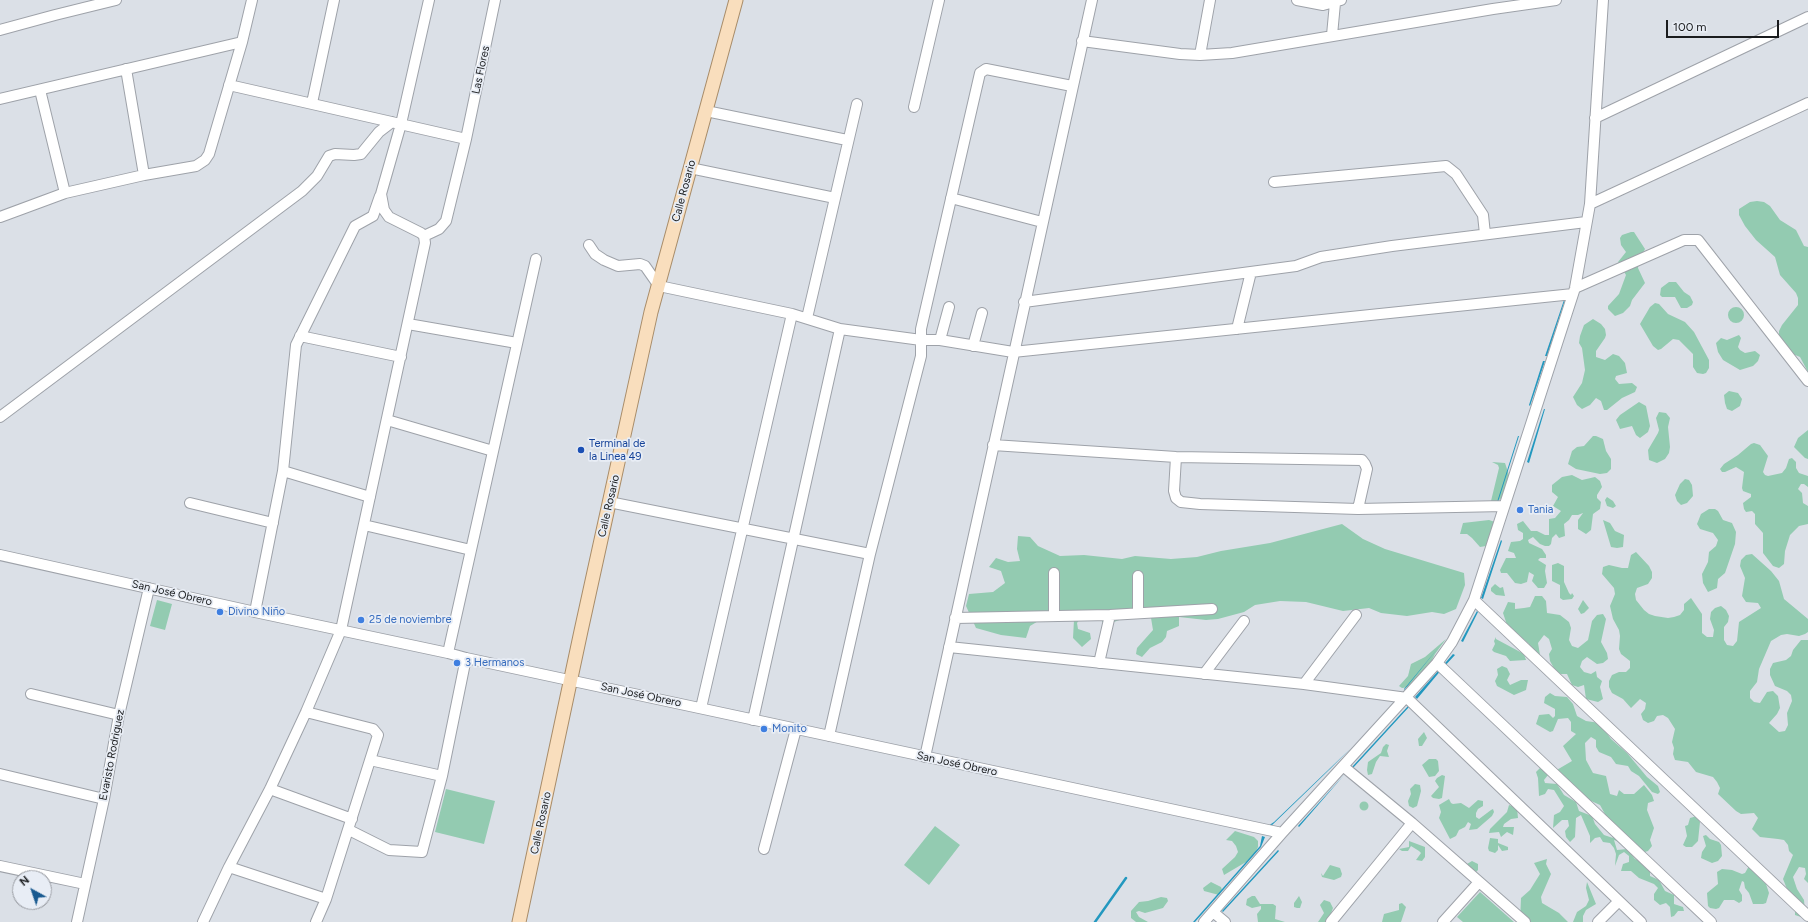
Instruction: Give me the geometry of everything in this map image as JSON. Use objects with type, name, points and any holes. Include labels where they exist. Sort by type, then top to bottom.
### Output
[{"type":"main road","name":"Calle Rosario","points":[[519,922],[651,312],[736,0]]},
{"type":"street","points":[[0,30],[116,0]]},
{"type":"street","points":[[0,218],[65,193],[144,175],[196,166],[205,160],[209,154],[242,42],[252,0]]},
{"type":"street","points":[[312,103],[334,0]]},
{"type":"street","points":[[255,612],[283,471],[296,345],[355,226],[373,216],[381,194],[397,123],[429,0]]},
{"type":"street","name":"Las Flores","points":[[424,236],[439,229],[446,221],[466,140],[495,0]]},
{"type":"street","points":[[914,107],[939,0]]},
{"type":"street","points":[[925,757],[1024,302],[1092,0]]},
{"type":"street","points":[[1200,55],[1210,0]]},
{"type":"street","points":[[1297,0],[1323,5],[1338,1],[1332,35]]},
{"type":"street","points":[[1082,41],[1180,54],[1200,55],[1232,53],[1492,4],[1556,0]]},
{"type":"street","points":[[1204,922],[1282,833],[1407,698],[1437,663],[1452,642],[1474,600],[1574,291],[1590,204],[1603,0]]},
{"type":"street","points":[[1595,118],[1808,17]]},
{"type":"street","points":[[0,99],[242,42]]},
{"type":"street","points":[[126,69],[144,175]]},
{"type":"street","points":[[829,736],[870,554],[921,356],[921,329],[965,133],[982,71],[986,69],[1072,86]]},
{"type":"street","points":[[229,85],[312,103],[466,140]]},
{"type":"street","points":[[40,90],[65,193]]},
{"type":"street","points":[[1590,204],[1808,103]]},
{"type":"street","points":[[807,318],[856,104]]},
{"type":"street","points":[[706,111],[847,140]]},
{"type":"street","points":[[0,417],[302,191],[317,176],[330,156],[335,154],[361,154],[379,132],[397,123]]},
{"type":"street","points":[[1274,182],[1446,166],[1456,174],[1483,215],[1486,234]]},
{"type":"street","points":[[690,168],[835,198]]},
{"type":"street","points":[[203,922],[229,867],[270,789],[306,712],[341,630],[425,243],[424,236],[421,233],[388,217],[384,210],[381,194]]},
{"type":"street","points":[[951,198],[1042,222]]},
{"type":"street","points":[[1024,302],[1296,266],[1321,257],[1586,222]]},
{"type":"street","points":[[589,245],[595,254],[618,266],[640,264],[645,266],[659,286],[792,314],[840,329],[921,340],[940,340],[1013,352],[1237,329],[1574,291],[1684,240],[1698,240],[1808,381]]},
{"type":"street","points":[[448,653],[536,259]]},
{"type":"street","points":[[1237,329],[1251,272]]},
{"type":"street","points":[[940,340],[949,307]]},
{"type":"street","points":[[973,346],[982,313]]},
{"type":"street","points":[[701,708],[792,314]]},
{"type":"street","points":[[408,324],[517,343]]},
{"type":"street","points":[[753,720],[840,329]]},
{"type":"street","points":[[300,336],[401,357]]},
{"type":"street","points":[[387,420],[493,450]]},
{"type":"street","points":[[993,445],[1176,456],[1362,460],[1365,464],[1366,470],[1358,509]]},
{"type":"street","points":[[1176,456],[1174,491],[1176,498],[1181,502],[1200,504],[1358,509],[1504,506]]},
{"type":"street","points":[[283,471],[370,497]]},
{"type":"street","points":[[609,502],[870,554]]},
{"type":"street","points":[[190,503],[273,523]]},
{"type":"street","points":[[364,525],[471,550]]},
{"type":"street","name":"San José Obrero","points":[[0,555],[466,658],[1282,833]]},
{"type":"street","points":[[1054,573],[1054,616]]},
{"type":"street","points":[[1138,576],[1138,613]]},
{"type":"street","name":"Evaristo Rodriguez","points":[[77,922],[104,798],[119,715],[149,588]]},
{"type":"street","points":[[1474,600],[1808,916]]},
{"type":"street","points":[[955,618],[1110,615],[1212,609]]},
{"type":"street","points":[[1099,663],[1110,615]]},
{"type":"street","points":[[1304,684],[1356,615]]},
{"type":"street","points":[[1204,674],[1244,621]]},
{"type":"street","points":[[949,647],[1304,684],[1407,698],[1641,922]]},
{"type":"street","points":[[349,830],[389,850],[422,852],[442,776],[466,658]]},
{"type":"street","points":[[1437,663],[1710,922]]},
{"type":"street","points":[[31,694],[119,715]]},
{"type":"street","points":[[306,712],[373,729],[378,735],[349,830],[326,899],[316,922]]},
{"type":"street","points":[[764,849],[796,729]]},
{"type":"street","points":[[370,760],[442,776]]},
{"type":"street","points":[[1344,767],[1412,823],[1525,922]]},
{"type":"street","points":[[0,774],[104,798]]},
{"type":"street","points":[[270,789],[352,819]]},
{"type":"street","points":[[1331,922],[1412,823]]},
{"type":"street","points":[[229,867],[326,899]]},
{"type":"street","points":[[1,869],[85,884]]},
{"type":"street","points":[[1442,922],[1479,882]]},
{"type":"street","points":[[1598,922],[1619,901]]},
{"type":"street","points":[[1213,912],[1225,922]]},
{"type":"green space","points":[[1750,202],[1764,202],[1770,206],[1780,220],[1796,230],[1804,246],[1808,247],[1808,372],[1800,357],[1788,352],[1779,337],[1779,331],[1782,325],[1798,305],[1796,293],[1780,275],[1775,257],[1756,240],[1745,226],[1739,215],[1739,209]]},
{"type":"green space","points":[[1634,232],[1645,249],[1639,261],[1638,268],[1645,283],[1632,300],[1630,306],[1623,313],[1615,316],[1608,309],[1608,306],[1619,294],[1626,275],[1618,262],[1626,252],[1621,245],[1620,238],[1622,235]]},
{"type":"green space","points":[[1669,282],[1676,282],[1684,292],[1690,296],[1693,302],[1692,305],[1687,308],[1681,308],[1675,297],[1662,297],[1660,295],[1661,288]]},
{"type":"green space","points":[[1655,303],[1659,304],[1668,314],[1685,322],[1694,332],[1709,360],[1709,368],[1706,373],[1697,373],[1693,367],[1693,354],[1679,340],[1673,339],[1658,350],[1653,346],[1640,324],[1650,307]]},
{"type":"green space","points":[[1736,307],[1742,309],[1744,315],[1742,321],[1736,323],[1730,321],[1728,315],[1730,309]]},
{"type":"green space","points":[[1593,319],[1601,324],[1605,329],[1606,335],[1596,351],[1596,357],[1605,360],[1613,354],[1619,356],[1625,363],[1627,373],[1616,376],[1615,379],[1619,384],[1632,383],[1637,387],[1635,392],[1622,398],[1607,410],[1604,410],[1601,401],[1596,398],[1590,405],[1582,409],[1577,405],[1573,397],[1582,383],[1585,370],[1582,348],[1579,343],[1580,336],[1584,325]]},
{"type":"green space","points":[[1739,335],[1741,338],[1738,347],[1740,350],[1745,353],[1755,351],[1760,355],[1758,361],[1753,366],[1740,370],[1723,360],[1718,352],[1716,343],[1721,338],[1727,340]]},
{"type":"green space","points":[[1729,391],[1738,393],[1742,399],[1740,406],[1732,411],[1727,409],[1725,403],[1724,395]]},
{"type":"green space","points":[[1639,402],[1646,406],[1650,426],[1648,432],[1640,438],[1636,435],[1632,426],[1620,429],[1616,420],[1620,415]]},
{"type":"green space","points":[[1659,412],[1666,413],[1670,418],[1668,427],[1670,447],[1669,453],[1665,459],[1657,463],[1649,460],[1648,450],[1659,430],[1656,418]]},
{"type":"green space","points":[[1808,430],[1808,459],[1794,447],[1798,438]]},
{"type":"green space","points":[[1593,436],[1603,439],[1606,451],[1611,459],[1611,469],[1607,473],[1600,474],[1576,469],[1568,464],[1572,451],[1577,447],[1584,446]]},
{"type":"green space","points":[[1754,443],[1760,445],[1768,456],[1763,472],[1765,475],[1768,476],[1782,473],[1786,468],[1789,459],[1792,458],[1796,462],[1796,468],[1799,473],[1808,476],[1808,487],[1801,484],[1798,489],[1802,493],[1803,503],[1808,506],[1808,524],[1799,526],[1790,535],[1785,551],[1784,564],[1779,568],[1773,566],[1763,553],[1763,533],[1755,524],[1755,514],[1752,511],[1746,512],[1744,509],[1743,503],[1751,497],[1751,494],[1743,491],[1742,488],[1744,472],[1736,467],[1725,472],[1722,472],[1720,469],[1724,464]]},
{"type":"green space","points":[[1492,462],[1505,463],[1510,478],[1504,496],[1492,506],[1491,501],[1499,468],[1498,465]]},
{"type":"green space","points":[[1572,475],[1582,480],[1595,477],[1600,481],[1602,487],[1597,495],[1597,498],[1601,502],[1600,509],[1593,514],[1591,530],[1586,534],[1578,529],[1578,520],[1583,513],[1572,515],[1564,524],[1565,536],[1559,538],[1556,534],[1552,538],[1549,546],[1540,544],[1533,537],[1528,540],[1529,543],[1542,549],[1546,555],[1546,558],[1540,558],[1538,560],[1546,565],[1545,571],[1547,583],[1544,588],[1538,588],[1532,581],[1534,575],[1529,572],[1527,582],[1521,584],[1515,583],[1507,573],[1501,573],[1500,570],[1506,558],[1516,558],[1514,553],[1508,551],[1511,542],[1520,541],[1523,539],[1523,533],[1518,530],[1517,524],[1523,521],[1531,531],[1537,531],[1545,535],[1549,535],[1549,519],[1555,518],[1561,511],[1553,506],[1558,497],[1552,492],[1552,485],[1562,477]]},
{"type":"green space","points":[[1685,479],[1689,480],[1692,485],[1693,496],[1687,503],[1681,505],[1677,501],[1675,495],[1680,484]]},
{"type":"green space","points":[[1607,497],[1613,501],[1616,506],[1613,508],[1607,506],[1605,500]]},
{"type":"green space","points":[[1709,509],[1715,509],[1718,511],[1723,520],[1732,523],[1736,532],[1735,544],[1725,573],[1718,579],[1717,588],[1708,592],[1703,583],[1702,574],[1708,562],[1709,552],[1716,546],[1718,540],[1713,533],[1700,529],[1697,524],[1701,514]]},
{"type":"green space","points":[[1489,520],[1495,522],[1492,545],[1480,547],[1467,534],[1460,534],[1463,523]]},
{"type":"green space","points":[[1603,520],[1610,523],[1615,531],[1624,535],[1623,547],[1611,547]]},
{"type":"green space","points":[[1342,524],[1363,539],[1385,549],[1464,573],[1465,585],[1456,609],[1444,614],[1432,612],[1407,616],[1381,613],[1369,608],[1343,611],[1306,602],[1280,601],[1255,605],[1244,612],[1218,619],[1206,620],[1179,617],[1179,626],[1167,631],[1166,637],[1162,642],[1150,648],[1142,657],[1136,654],[1137,648],[1153,630],[1151,618],[1146,614],[1127,617],[1109,624],[1102,622],[1102,610],[1090,610],[1084,613],[1077,623],[1078,629],[1090,633],[1091,639],[1082,647],[1073,638],[1074,620],[1050,614],[1030,626],[1026,638],[1001,635],[976,628],[966,606],[969,594],[993,592],[1005,583],[1001,571],[989,567],[996,558],[1008,562],[1020,561],[1017,549],[1018,536],[1030,537],[1038,546],[1060,556],[1084,555],[1122,559],[1135,556],[1171,559],[1197,557],[1221,551],[1270,543]]},
{"type":"green space","points":[[1636,552],[1649,566],[1652,572],[1652,578],[1648,584],[1637,588],[1635,594],[1636,600],[1644,610],[1655,616],[1668,618],[1674,617],[1680,615],[1684,610],[1684,604],[1691,598],[1702,614],[1702,633],[1707,637],[1713,637],[1714,630],[1710,619],[1711,612],[1715,608],[1721,606],[1726,610],[1729,616],[1728,622],[1724,627],[1724,640],[1727,645],[1733,646],[1737,641],[1739,622],[1761,608],[1758,603],[1746,602],[1742,596],[1745,578],[1740,566],[1741,560],[1746,555],[1752,554],[1771,571],[1779,581],[1784,599],[1808,619],[1808,632],[1805,634],[1799,636],[1787,634],[1781,635],[1771,641],[1759,669],[1757,682],[1750,691],[1750,698],[1754,702],[1760,703],[1767,692],[1773,691],[1778,696],[1780,708],[1769,723],[1779,732],[1785,731],[1788,725],[1787,713],[1792,701],[1791,695],[1787,691],[1775,686],[1770,675],[1770,669],[1773,663],[1786,660],[1791,656],[1793,650],[1801,640],[1808,640],[1808,883],[1804,879],[1806,874],[1805,868],[1799,867],[1793,877],[1797,889],[1804,900],[1805,912],[1801,917],[1795,915],[1795,909],[1783,879],[1793,855],[1789,851],[1788,845],[1784,840],[1760,837],[1752,829],[1758,818],[1754,813],[1741,814],[1736,811],[1718,794],[1720,788],[1713,777],[1696,772],[1688,762],[1675,760],[1672,742],[1675,729],[1668,718],[1663,715],[1657,716],[1654,721],[1648,723],[1643,720],[1641,714],[1645,709],[1646,703],[1640,699],[1631,708],[1623,699],[1612,693],[1609,687],[1609,681],[1612,675],[1619,672],[1626,672],[1630,668],[1630,661],[1621,654],[1619,649],[1619,630],[1613,619],[1610,606],[1615,594],[1614,588],[1602,574],[1603,567],[1609,565],[1628,568],[1631,555]]},
{"type":"green space","points":[[1558,563],[1564,566],[1564,582],[1569,593],[1571,595],[1572,593],[1574,596],[1572,599],[1563,600],[1560,598],[1560,585],[1552,581],[1552,565]]},
{"type":"green space","points":[[1495,584],[1500,588],[1503,587],[1505,596],[1496,595],[1491,591],[1491,588]]},
{"type":"green space","points":[[1535,596],[1542,596],[1546,601],[1547,613],[1560,615],[1569,622],[1571,628],[1569,640],[1572,646],[1578,648],[1588,640],[1592,621],[1597,615],[1603,614],[1606,619],[1601,642],[1607,653],[1608,659],[1603,663],[1597,664],[1587,657],[1582,661],[1580,667],[1584,672],[1591,674],[1596,671],[1597,677],[1602,681],[1600,687],[1603,699],[1598,702],[1586,699],[1584,685],[1578,687],[1572,685],[1567,674],[1556,672],[1550,661],[1549,654],[1552,649],[1549,639],[1544,635],[1538,643],[1540,655],[1534,655],[1529,651],[1529,644],[1507,625],[1503,613],[1508,602],[1515,603],[1515,609],[1530,607]]},
{"type":"green space","points":[[157,600],[172,604],[165,630],[150,626]]},
{"type":"green space","points":[[1583,600],[1589,608],[1581,614],[1578,609]]},
{"type":"green space","points":[[1496,637],[1496,639],[1524,654],[1526,660],[1510,661],[1506,656],[1494,652],[1492,650]]},
{"type":"green space","points":[[1446,639],[1435,654],[1426,672],[1411,687],[1402,688],[1399,686],[1408,676],[1411,664],[1425,657]]},
{"type":"green space","points":[[1502,666],[1507,668],[1510,674],[1507,680],[1510,685],[1521,680],[1528,680],[1526,690],[1514,695],[1497,686],[1495,681],[1498,675],[1497,669]]},
{"type":"green space","points":[[1550,693],[1555,696],[1567,697],[1573,704],[1577,716],[1586,721],[1600,723],[1611,739],[1627,753],[1647,777],[1658,786],[1660,792],[1658,794],[1652,792],[1639,776],[1631,771],[1628,766],[1616,764],[1611,757],[1599,752],[1596,747],[1596,740],[1591,737],[1585,743],[1586,760],[1593,773],[1606,776],[1610,794],[1617,796],[1619,790],[1624,794],[1634,794],[1644,785],[1652,795],[1654,801],[1648,803],[1647,810],[1654,828],[1650,840],[1652,846],[1648,851],[1642,853],[1631,839],[1619,842],[1614,840],[1617,850],[1627,849],[1635,859],[1646,864],[1650,869],[1650,876],[1659,880],[1665,891],[1674,895],[1674,904],[1683,907],[1684,911],[1678,911],[1671,917],[1670,907],[1666,903],[1660,905],[1654,900],[1654,894],[1658,888],[1654,884],[1639,878],[1631,871],[1621,871],[1623,864],[1629,862],[1629,856],[1624,852],[1619,855],[1615,866],[1616,854],[1610,843],[1603,842],[1600,837],[1595,838],[1590,843],[1590,836],[1581,815],[1576,818],[1575,837],[1570,842],[1566,837],[1565,831],[1569,826],[1568,820],[1562,820],[1553,828],[1554,815],[1560,812],[1564,806],[1554,790],[1548,789],[1545,794],[1539,796],[1538,778],[1536,772],[1540,768],[1547,772],[1548,775],[1544,780],[1545,783],[1557,784],[1564,795],[1576,802],[1579,811],[1592,816],[1595,824],[1604,835],[1613,838],[1607,828],[1605,822],[1606,816],[1600,805],[1589,800],[1583,800],[1555,771],[1572,761],[1563,746],[1576,734],[1571,731],[1571,722],[1568,718],[1558,719],[1553,731],[1550,732],[1536,724],[1539,715],[1549,714],[1553,718],[1555,716],[1555,709],[1544,703],[1545,697]]},
{"type":"green space","points":[[1424,732],[1427,738],[1422,746],[1419,746],[1418,739]]},
{"type":"green space","points":[[1386,744],[1389,745],[1387,751],[1389,757],[1380,756],[1376,762],[1372,774],[1368,775],[1368,762],[1381,753]]},
{"type":"green space","points":[[1429,759],[1436,759],[1438,761],[1439,771],[1435,776],[1429,777],[1422,765]]},
{"type":"green space","points":[[1442,775],[1445,776],[1442,798],[1433,798],[1431,796],[1439,787],[1435,781]]},
{"type":"green space","points":[[1415,784],[1420,785],[1421,791],[1417,806],[1413,808],[1409,806],[1408,801],[1411,794],[1410,789]]},
{"type":"green space","points":[[446,789],[495,801],[484,844],[435,832]]},
{"type":"green space","points":[[1449,799],[1453,804],[1461,803],[1469,808],[1478,800],[1483,801],[1483,806],[1478,809],[1476,813],[1476,817],[1479,819],[1493,809],[1494,812],[1492,816],[1477,829],[1469,830],[1471,824],[1468,822],[1465,827],[1459,830],[1456,836],[1450,839],[1439,818],[1441,812],[1439,805]]},
{"type":"green space","points":[[1364,801],[1369,806],[1364,811],[1359,806]]},
{"type":"green space","points":[[1509,805],[1517,808],[1518,818],[1511,819],[1504,824],[1503,827],[1514,827],[1513,835],[1507,832],[1501,837],[1499,832],[1489,833],[1490,829],[1507,812]]},
{"type":"green space","points":[[1697,816],[1700,822],[1698,841],[1692,847],[1686,847],[1683,845],[1687,836],[1685,826],[1688,825],[1690,818]]},
{"type":"green space","points":[[935,826],[960,845],[929,885],[904,865]]},
{"type":"green space","points":[[1235,831],[1254,837],[1258,841],[1258,847],[1255,853],[1246,862],[1224,875],[1222,869],[1235,857],[1238,852],[1232,841],[1226,840]]},
{"type":"green space","points":[[1706,835],[1710,839],[1719,842],[1721,845],[1722,856],[1718,861],[1712,863],[1701,858],[1702,852],[1706,846],[1703,836]]},
{"type":"green space","points":[[1490,838],[1498,839],[1498,843],[1508,847],[1508,850],[1502,851],[1498,845],[1498,850],[1495,853],[1489,851],[1488,848]]},
{"type":"green space","points":[[1409,841],[1425,847],[1425,857],[1422,861],[1416,860],[1421,853],[1411,846],[1408,851],[1402,851],[1399,849],[1409,847]]},
{"type":"green space","points":[[1547,859],[1546,864],[1551,874],[1541,897],[1542,903],[1559,913],[1568,922],[1520,922],[1521,898],[1530,890],[1540,874],[1534,863]]},
{"type":"green space","points":[[1472,861],[1478,864],[1478,870],[1474,874],[1467,864]]},
{"type":"green space","points":[[1330,865],[1340,868],[1342,874],[1341,877],[1334,880],[1322,877],[1321,873],[1323,876]]},
{"type":"green space","points":[[1749,866],[1766,884],[1769,893],[1766,903],[1753,904],[1749,893],[1745,888],[1744,882],[1742,881],[1739,890],[1742,895],[1742,901],[1739,903],[1734,900],[1724,900],[1719,908],[1710,908],[1708,906],[1707,893],[1718,884],[1717,872],[1722,869],[1732,870],[1742,874],[1745,873]]},
{"type":"green space","points":[[1211,882],[1221,887],[1222,890],[1219,895],[1204,891],[1203,888]]},
{"type":"green space","points":[[1587,882],[1596,904],[1586,910],[1583,916],[1583,922],[1573,922],[1577,912],[1586,906],[1589,900],[1586,888]]},
{"type":"green space","points":[[1480,892],[1514,922],[1463,922],[1457,917]]},
{"type":"green space","points":[[1255,896],[1260,904],[1273,904],[1276,906],[1275,919],[1285,922],[1258,922],[1257,914],[1261,909],[1261,906],[1252,908],[1246,905],[1247,899]]},
{"type":"green space","points":[[1299,896],[1302,902],[1300,908],[1297,908],[1294,907],[1294,903]]},
{"type":"green space","points":[[1161,897],[1167,898],[1168,901],[1163,908],[1145,913],[1139,911],[1136,912],[1139,917],[1148,922],[1136,922],[1131,918],[1131,911],[1139,902]]},
{"type":"green space","points":[[1324,900],[1330,902],[1333,908],[1328,922],[1318,922],[1324,913],[1320,905]]},
{"type":"green space","points":[[1402,903],[1406,907],[1401,922],[1382,922],[1384,914],[1399,910],[1399,904]]},
{"type":"water","points":[[1564,300],[1547,356],[1545,356]]},
{"type":"water","points":[[1543,361],[1545,361],[1530,406],[1529,405]]},
{"type":"water","points":[[1545,409],[1529,463],[1527,462]]},
{"type":"water","points":[[1518,436],[1519,436],[1497,502]]},
{"type":"water","points":[[1501,540],[1502,541],[1483,599],[1481,598]]},
{"type":"water","points":[[1477,611],[1478,612],[1463,642],[1461,641]]},
{"type":"water","points":[[1438,648],[1405,689],[1404,690],[1404,689]]},
{"type":"water","points":[[1453,654],[1455,655],[1417,699],[1415,697]]},
{"type":"water","points":[[1408,706],[1409,707],[1353,768],[1352,767]]},
{"type":"water","points":[[1350,749],[1330,769],[1269,828],[1268,826]]},
{"type":"water","points":[[1345,774],[1299,827],[1298,826]]},
{"type":"water","points":[[1262,836],[1265,837],[1261,847],[1195,922],[1193,922],[1260,846]]},
{"type":"water","points":[[1278,850],[1279,851],[1223,912],[1222,911]]},
{"type":"waterway","points":[[1095,922],[1126,878]]},
{"type":"place","name":"Terminal de la Linea 49","points":[[581,450]]},
{"type":"place","name":"Tania","points":[[1520,510]]},
{"type":"place","name":"Divino Niño","points":[[220,612]]},
{"type":"place","name":"25 de noviembre","points":[[361,620]]},
{"type":"place","name":"3 Hermanos","points":[[457,663]]},
{"type":"place","name":"Monito","points":[[764,729]]}]
